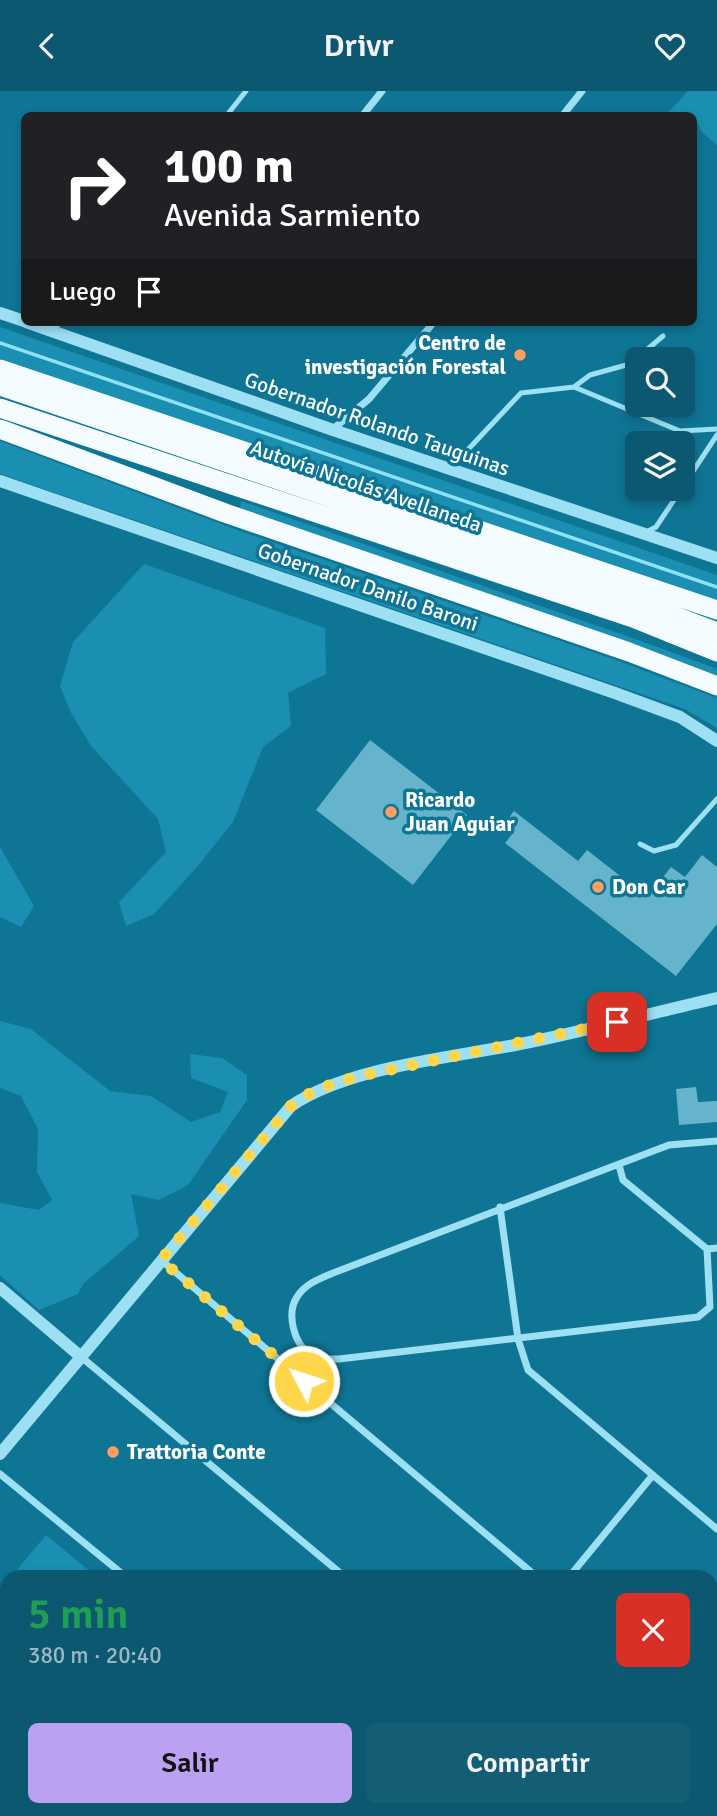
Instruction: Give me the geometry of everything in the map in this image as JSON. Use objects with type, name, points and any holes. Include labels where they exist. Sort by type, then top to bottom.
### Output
[{"type":"highway","points":[[0,369],[717,610]]},
{"type":"highway","name":"Autovía Nicolás Avellaneda","points":[[0,386],[625,597],[717,632]]},
{"type":"highway","name":"Autovía Nicolás Avellaneda","points":[[0,408],[633,618],[717,652]]},
{"type":"highway","points":[[0,429],[225,513],[717,686]]},
{"type":"street","points":[[365,112],[382,91]]},
{"type":"street","points":[[565,112],[582,91]]},
{"type":"street","name":"Gobernador Rolando Tauguinas","points":[[0,313],[21,321]]},
{"type":"street","points":[[332,430],[369,399],[431,326]]},
{"type":"street","name":"Gobernador Rolando Tauguinas","points":[[56,327],[332,430],[717,558]]},
{"type":"street","name":"Gobernador Danilo Baroni","points":[[0,481],[615,693],[680,717],[717,741]]},
{"type":"street","points":[[0,1454],[291,1106],[315,1090],[355,1077],[541,1039],[717,998]]},
{"type":"street","points":[[707,1249],[710,1307],[698,1317],[339,1359],[321,1359],[309,1354],[293,1328],[291,1314],[296,1298],[310,1283],[500,1207],[669,1145],[717,1141]]},
{"type":"street","points":[[619,1165],[623,1180],[707,1249],[717,1248]]},
{"type":"street","points":[[500,1207],[518,1339],[527,1370],[717,1529]]},
{"type":"street","points":[[161,1260],[529,1570]]},
{"type":"street","points":[[0,1288],[337,1570]]},
{"type":"street","points":[[304,1381],[309,1354]]},
{"type":"street","points":[[0,1474],[117,1570]]},
{"type":"street","points":[[575,1570],[653,1475]]},
{"type":"lane","points":[[228,112],[246,91]]},
{"type":"lane","points":[[445,467],[461,457],[521,393],[574,387],[590,376],[630,364],[663,337]]},
{"type":"lane","points":[[574,387],[680,431],[717,429]]},
{"type":"lane","points":[[695,468],[717,435]]},
{"type":"lane","points":[[643,534],[656,527],[673,501]]},
{"type":"lane","points":[[640,844],[654,851],[676,845],[717,799]]},
{"type":"shaded area","points":[[688,91],[717,91],[717,145],[702,132],[697,123],[697,112],[669,112]]},
{"type":"shaded area","points":[[0,327],[717,575],[717,602],[0,359]]},
{"type":"shaded area","points":[[0,441],[240,531],[613,659],[717,698],[717,728],[685,709],[0,474]]},
{"type":"shaded area","points":[[241,501],[717,669],[717,679],[240,509]]},
{"type":"shaded area","points":[[144,564],[325,628],[326,674],[288,693],[291,726],[263,747],[233,822],[154,914],[126,926],[119,902],[166,852],[158,819],[91,746],[70,711],[60,686],[73,642]]},
{"type":"shaded area","points":[[0,847],[34,906],[21,927],[0,917]]},
{"type":"shaded area","points":[[0,1021],[31,1029],[110,1091],[151,1096],[191,1122],[220,1112],[228,1092],[191,1078],[190,1054],[222,1058],[247,1075],[247,1100],[188,1185],[159,1200],[131,1194],[139,1236],[83,1284],[78,1294],[39,1310],[0,1275],[0,1203],[39,1210],[52,1200],[37,1172],[38,1129],[21,1096],[0,1088]]},
{"type":"shaded area","points":[[46,1535],[88,1570],[17,1570]]},
{"type":"building","name":"Ricardo Juan Aguiar","points":[[370,740],[467,815],[413,885],[316,810]]},
{"type":"building","name":"Don Car","points":[[514,811],[578,861],[587,850],[647,897],[671,867],[685,877],[702,855],[717,867],[717,924],[676,976],[505,843],[514,832],[504,824]]},
{"type":"building","points":[[696,1087],[698,1102],[717,1101],[717,1122],[679,1125],[676,1089]]},
{"type":"waterway","points":[[0,343],[717,587]]},
{"type":"place","name":"Centro de investigación Forestal","points":[[520,355]]},
{"type":"place","name":"Ricardo Juan Aguiar","points":[[391,812]]},
{"type":"place","name":"Don Car","points":[[598,887]]},
{"type":"place","name":"Trattoria Conte","points":[[113,1452]]},
{"type":"route","points":[[304,1381],[161,1260],[291,1106],[315,1090],[338,1081],[617,1022]]}]
